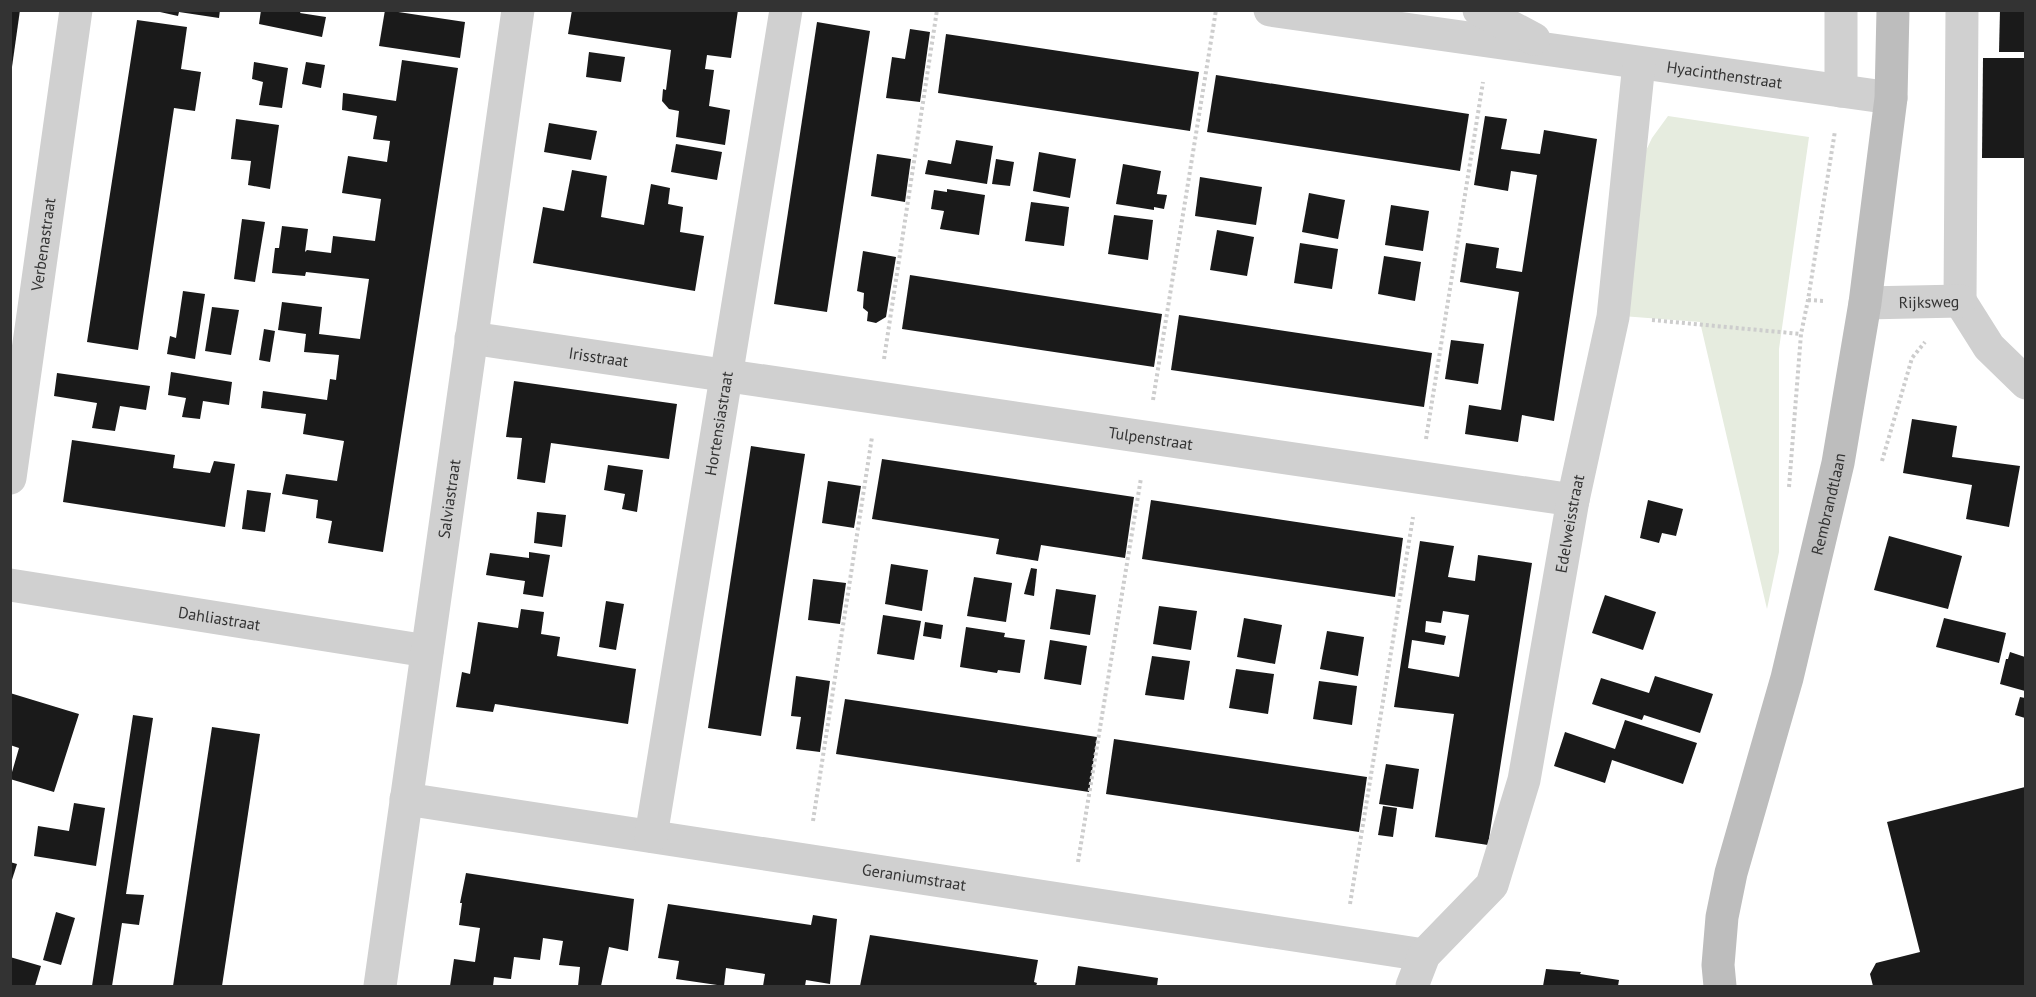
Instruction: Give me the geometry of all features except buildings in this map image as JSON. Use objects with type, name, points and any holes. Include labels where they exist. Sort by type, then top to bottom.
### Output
[{"type":"main road","name":"Rembrandtlaan","points":[[1720,987],[1718,965],[1722,917],[1731,873],[1787,678],[1838,463],[1865,303],[1891,98],[1893,10]]},
{"type":"street","name":"Verbenastraat","points":[[10,478],[76,10]]},
{"type":"street","name":"Salviastraat","points":[[380,987],[518,10]]},
{"type":"street","name":"Hortensiastraat","points":[[651,836],[786,10]]},
{"type":"street","name":"Hyacinthenstraat","points":[[1270,10],[1891,98]]},
{"type":"street","name":"Hyacinthenstraat","points":[[1479,10],[1557,51]]},
{"type":"street","points":[[1841,10],[1841,92]]},
{"type":"street","points":[[1960,301],[1962,10]]},
{"type":"street","name":"Edelweisstraat","points":[[1424,955],[1492,885],[1524,780],[1573,500],[1613,317],[1639,63]]},
{"type":"street","name":"Rijksweg","points":[[1865,303],[1960,301],[1989,347],[2025,383]]},
{"type":"street","name":"Irisstraat","points":[[471,338],[727,374]]},
{"type":"street","name":"Tulpenstraat","points":[[727,374],[1573,500]]},
{"type":"street","name":"Dahliastraat","points":[[10,585],[427,651]]},
{"type":"street","name":"Geraniumstraat","points":[[406,799],[1424,955]]},
{"type":"street","points":[[1412,987],[1424,955]]},
{"type":"path","points":[[1808,300],[1841,92]]},
{"type":"path","points":[[1613,317],[1801,334]]},
{"type":"shaded area","points":[[1668,116],[1809,137],[1779,349],[1779,552],[1767,609],[1700,322],[1622,316],[1642,159],[1652,138]]}]
